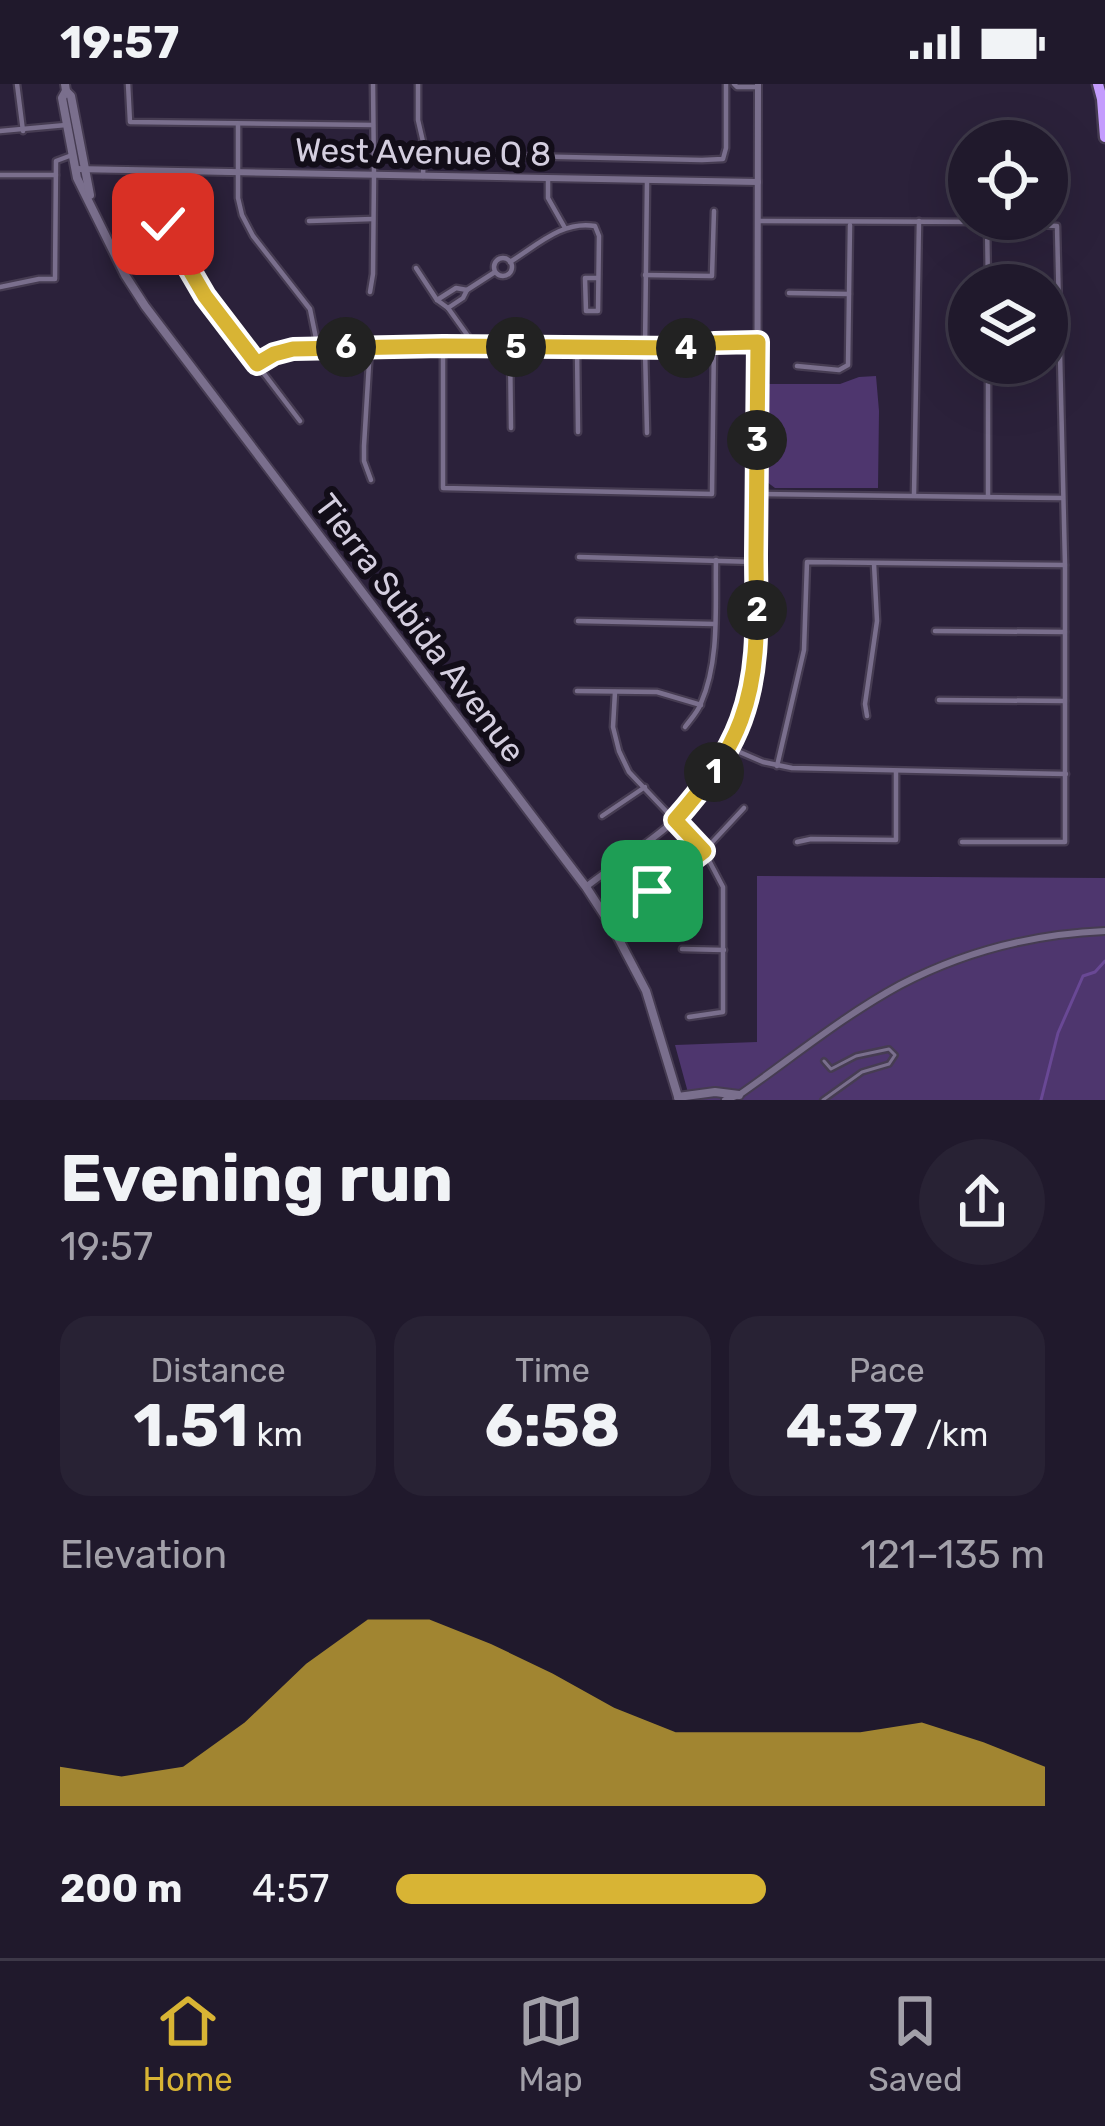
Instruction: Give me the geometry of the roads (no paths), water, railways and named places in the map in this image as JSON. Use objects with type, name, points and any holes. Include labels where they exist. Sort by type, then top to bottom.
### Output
[{"type":"highway","points":[[1098,84],[1105,137]]},
{"type":"main road","name":"Tierra Subida Avenue","points":[[65,88],[62,98],[75,169],[124,275],[586,886],[646,991],[679,1098]]},
{"type":"main road","name":"Tierra Subida Avenue","points":[[65,88],[71,96],[91,202]]},
{"type":"main road","points":[[679,1098],[716,1092],[732,1098]]},
{"type":"street","points":[[17,84],[23,131]]},
{"type":"street","points":[[128,84],[130,122],[373,125]]},
{"type":"street","points":[[370,292],[373,84]]},
{"type":"street","points":[[418,84],[422,176]]},
{"type":"street","points":[[424,146],[474,155],[722,159],[726,84]]},
{"type":"street","points":[[586,886],[675,820],[706,783],[741,719],[754,672],[758,86],[734,84]]},
{"type":"street","points":[[238,123],[242,215],[310,309],[318,348]]},
{"type":"street","points":[[0,131],[67,125]]},
{"type":"street","points":[[0,287],[55,279],[57,159],[72,155]]},
{"type":"street","name":"West Avenue Q 8","points":[[75,169],[758,182]]},
{"type":"street","points":[[0,175],[56,175]]},
{"type":"street","points":[[548,178],[548,198],[565,228]]},
{"type":"street","points":[[646,181],[647,433]]},
{"type":"street","points":[[159,210],[205,296],[300,421]]},
{"type":"street","points":[[645,275],[712,276],[714,211]]},
{"type":"street","points":[[309,220],[374,219]]},
{"type":"street","points":[[758,221],[948,221]]},
{"type":"street","points":[[914,495],[919,221]]},
{"type":"street","points":[[797,366],[839,370],[848,364],[850,222]]},
{"type":"street","points":[[510,262],[565,228],[595,226],[599,236],[598,311],[586,311],[586,278],[598,278]]},
{"type":"street","points":[[962,842],[1065,842],[1057,240]]},
{"type":"street","points":[[495,272],[497,260],[510,262]]},
{"type":"street","points":[[495,272],[508,274],[510,262]]},
{"type":"street","points":[[416,268],[468,336]]},
{"type":"street","points":[[448,308],[495,272]]},
{"type":"street","points":[[437,300],[456,288],[467,290]]},
{"type":"street","points":[[789,293],[850,294]]},
{"type":"street","points":[[257,364],[293,349],[644,349],[758,342]]},
{"type":"street","points":[[443,346],[443,488],[712,494],[714,343]]},
{"type":"street","points":[[370,346],[364,461],[371,480]]},
{"type":"street","points":[[510,347],[511,428]]},
{"type":"street","points":[[578,348],[578,432]]},
{"type":"street","points":[[988,384],[988,497]]},
{"type":"street","points":[[757,494],[1062,498]]},
{"type":"street","points":[[579,557],[756,562]]},
{"type":"street","points":[[685,727],[701,705],[711,667],[716,560]]},
{"type":"street","points":[[777,766],[804,650],[807,562],[1064,565]]},
{"type":"street","points":[[866,716],[877,620],[874,564]]},
{"type":"street","points":[[578,621],[715,624]]},
{"type":"street","points":[[935,632],[1065,632]]},
{"type":"street","points":[[578,691],[657,692],[701,705]]},
{"type":"street","points":[[615,692],[614,728],[629,772],[704,851],[723,887],[723,1012],[689,1017]]},
{"type":"street","points":[[939,700],[1066,701]]},
{"type":"street","points":[[728,747],[777,766],[1066,774]]},
{"type":"street","points":[[797,842],[896,840],[896,771]]},
{"type":"street","points":[[602,816],[645,787]]},
{"type":"street","points":[[652,891],[704,851],[744,808]]},
{"type":"street","points":[[732,1098],[871,1002],[927,972],[1014,944],[1105,931]]},
{"type":"street","points":[[682,949],[724,950]]},
{"type":"street","points":[[823,1100],[862,1072],[895,1058],[889,1049],[831,1069],[824,1061]]},
{"type":"waterway","points":[[1041,1100],[1058,1033],[1083,976],[1105,961]]}]
